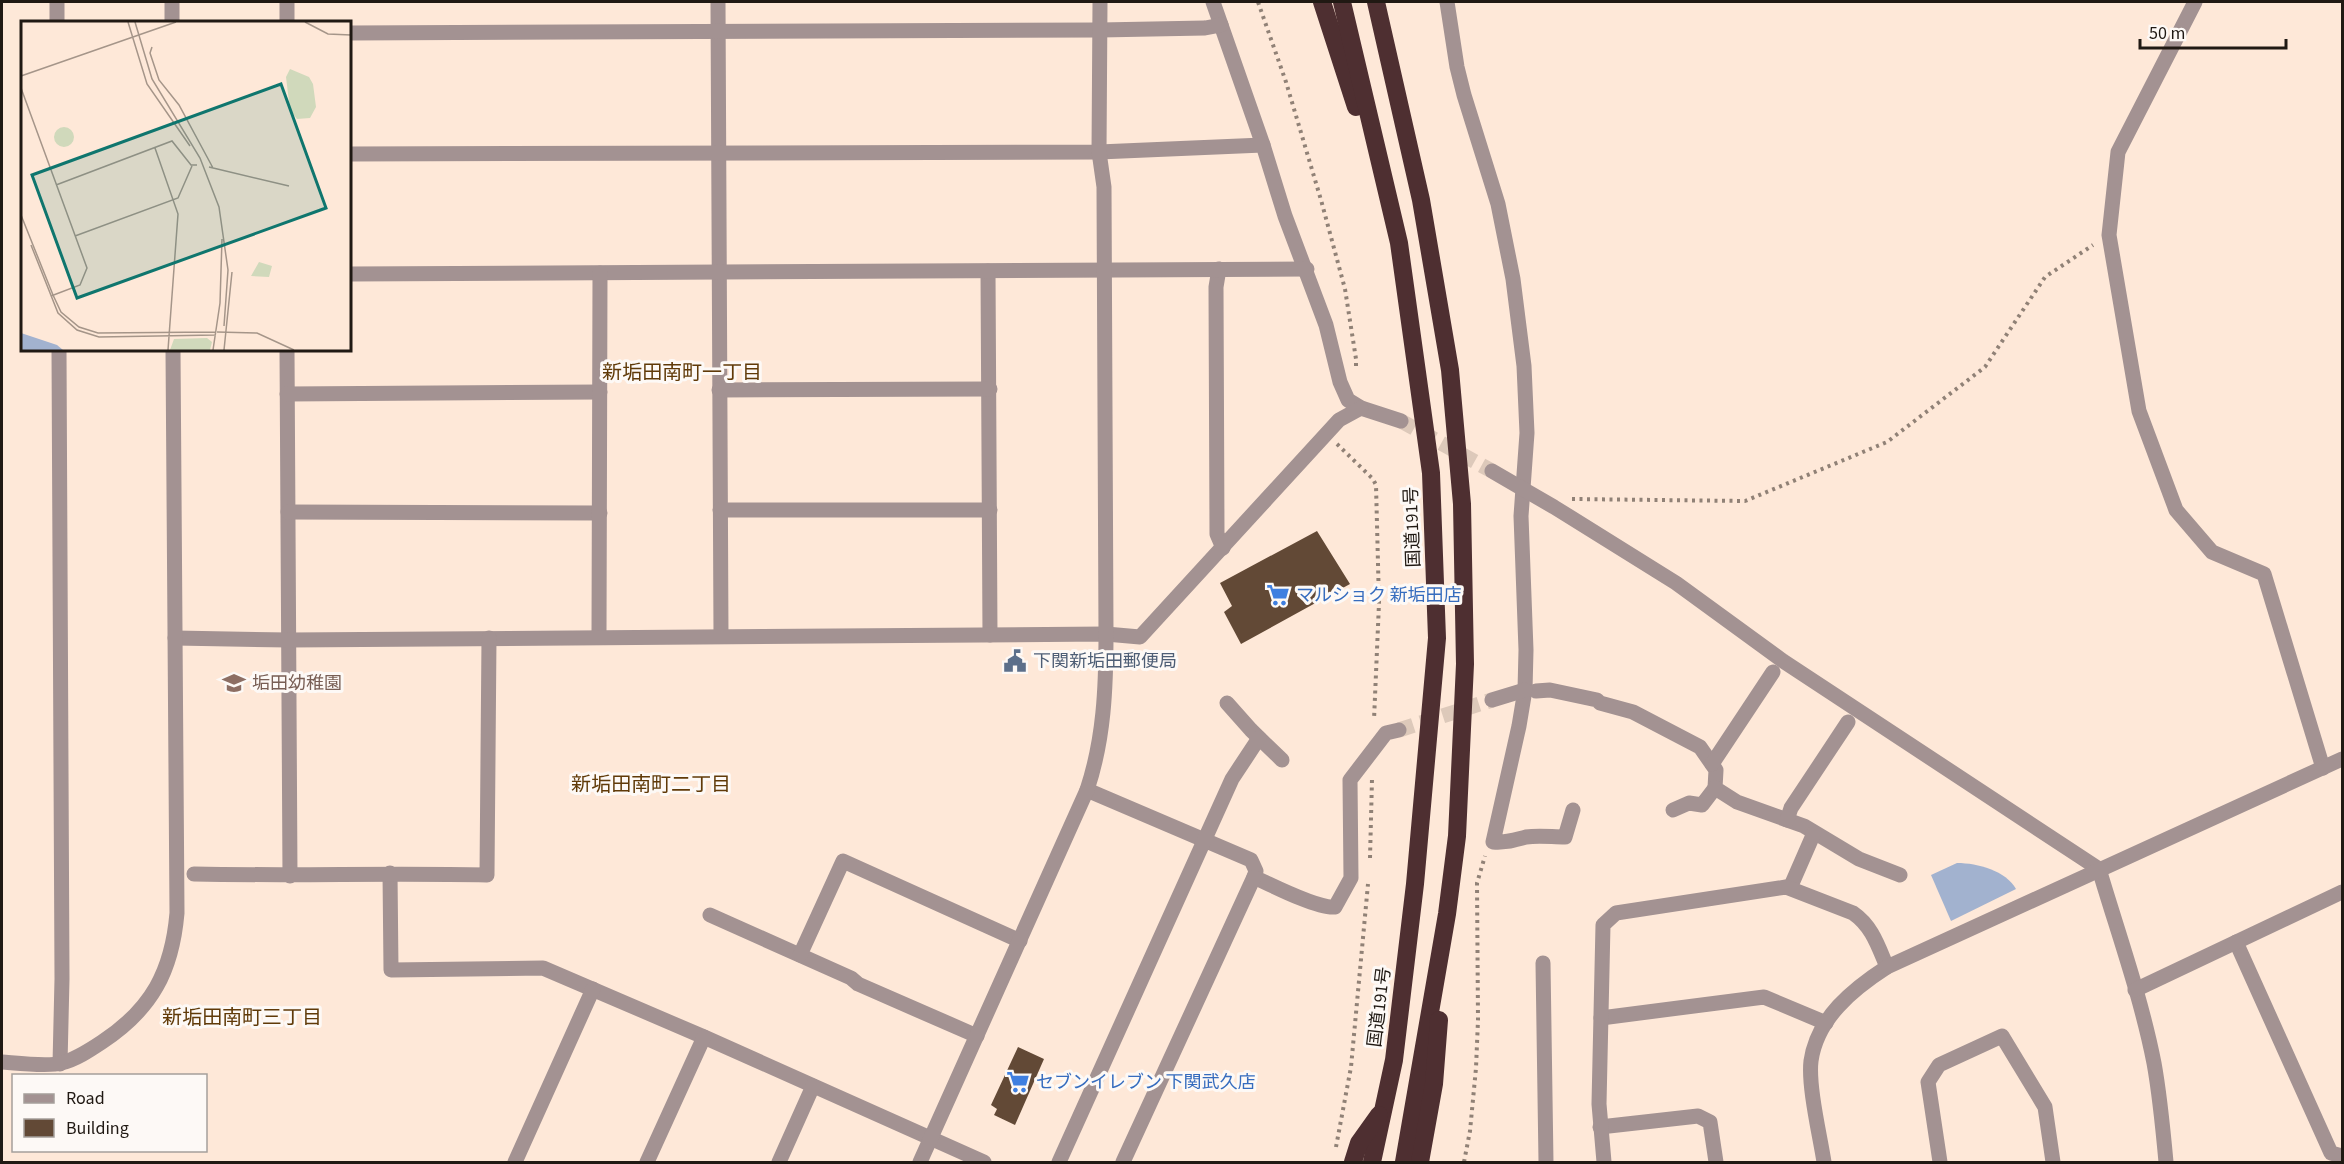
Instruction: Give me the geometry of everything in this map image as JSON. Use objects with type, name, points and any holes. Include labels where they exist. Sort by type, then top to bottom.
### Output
[{"type":"highway","points":[[1322,2],[1399,243]]},
{"type":"highway","name":"国道191号","points":[[1342,2],[1399,243],[1431,473],[1437,638],[1415,884],[1394,1060],[1372,1162]]},
{"type":"highway","points":[[1376,2],[1425,223],[1450,370],[1462,504],[1465,664],[1457,836],[1447,914],[1404,1162]]},
{"type":"highway","points":[[1420,1162],[1434,1084],[1447,914]]},
{"type":"highway","points":[[1353,1162],[1359,1143],[1383,1110]]},
{"type":"street","points":[[57,2],[57,21]]},
{"type":"street","points":[[172,2],[172,21]]},
{"type":"street","points":[[287,2],[287,21]]},
{"type":"street","points":[[718,2],[721,636]]},
{"type":"street","points":[[920,1162],[1086,790],[1100,742],[1106,689],[1106,634],[1104,187],[1099,152],[1100,2]]},
{"type":"street","points":[[1213,2],[1285,216],[1307,269],[1326,325],[1340,382],[1347,400],[1361,408],[1401,421]]},
{"type":"street","points":[[1447,2],[1457,67],[1498,204],[1513,279],[1524,366],[1527,433],[1523,488],[1530,690],[1493,842],[1509,843],[1525,837],[1565,837],[1573,810]]},
{"type":"street","points":[[2194,2],[2118,152],[2109,235],[2139,411],[2176,510],[2212,552],[2264,574],[2323,768]]},
{"type":"street","points":[[351,33],[1100,30],[1205,28],[1221,25]]},
{"type":"street","points":[[351,154],[1099,152],[1263,145]]},
{"type":"street","points":[[1219,269],[1216,288],[1217,534],[1223,548]]},
{"type":"street","points":[[351,274],[1307,269]]},
{"type":"street","points":[[988,271],[990,635]]},
{"type":"street","points":[[599,637],[600,273]]},
{"type":"street","points":[[59,351],[62,979],[60,1064]]},
{"type":"street","points":[[2,1062],[60,1064],[94,1048],[118,1032],[143,1008],[161,981],[174,942],[177,913],[173,351]]},
{"type":"street","points":[[287,351],[290,876]]},
{"type":"street","points":[[719,390],[990,389]]},
{"type":"street","points":[[287,394],[600,392]]},
{"type":"street","points":[[175,638],[1106,634],[1140,638],[1339,420],[1361,408]]},
{"type":"street","points":[[1492,471],[1676,583],[1783,661],[2099,869],[2135,990],[2153,1061],[2165,1140],[2166,1162]]},
{"type":"street","points":[[720,510],[990,510]]},
{"type":"street","points":[[288,512],[600,513]]},
{"type":"street","points":[[194,874],[488,875],[489,638]]},
{"type":"street","points":[[1712,764],[1773,672]]},
{"type":"street","points":[[1492,700],[1530,690],[1550,690],[1597,700],[1600,703],[1634,712],[1700,747],[1716,770],[1714,788],[1702,805],[1689,803],[1673,810]]},
{"type":"street","points":[[1227,703],[1282,760]]},
{"type":"street","points":[[1789,814],[1848,722]]},
{"type":"street","points":[[1254,878],[1314,903],[1328,908],[1335,907],[1351,878],[1350,780],[1386,733],[1399,730]]},
{"type":"street","points":[[1059,1162],[1232,779],[1259,738]]},
{"type":"street","points":[[1824,1162],[1811,1064],[1817,1041],[1826,1023],[1839,1005],[1859,986],[1887,967],[2343,759]]},
{"type":"street","points":[[1714,788],[1737,802],[1789,814],[1804,826],[1859,859],[1900,875]]},
{"type":"street","points":[[1086,790],[1251,860],[1256,872],[1122,1162]]},
{"type":"street","points":[[1790,888],[1814,832]]},
{"type":"street","points":[[800,956],[843,861],[1020,941]]},
{"type":"street","points":[[390,873],[391,970],[543,968],[984,1162]]},
{"type":"street","points":[[1604,1162],[1600,1127],[1603,925],[1616,913],[1786,887],[1861,918],[1871,931],[1887,967]]},
{"type":"street","points":[[2135,990],[2343,892]]},
{"type":"street","points":[[710,915],[977,1036]]},
{"type":"street","points":[[2236,942],[2331,1153],[2343,1156]]},
{"type":"street","points":[[1543,963],[1546,1162]]},
{"type":"street","points":[[515,1162],[593,989]]},
{"type":"street","points":[[1601,1018],[1764,997],[1826,1023]]},
{"type":"street","points":[[1940,1162],[1928,1082],[1939,1065],[2002,1036],[2045,1107],[2053,1162]]},
{"type":"street","points":[[647,1162],[704,1037]]},
{"type":"street","points":[[779,1162],[813,1086]]},
{"type":"street","points":[[1600,1127],[1698,1116],[1710,1122],[1716,1162]]},
{"type":"path","points":[[1258,2],[1292,104],[1345,289],[1356,359],[1355,380]]},
{"type":"path","points":[[1554,507],[1574,498],[1745,501],[1887,442],[1985,368],[2045,277],[2109,235]]},
{"type":"path","points":[[1337,444],[1376,484],[1377,684],[1372,754],[1370,862]]},
{"type":"path","points":[[1464,1162],[1470,1131],[1476,1068],[1478,883],[1486,852],[1494,853]]},
{"type":"path","points":[[1335,1153],[1352,1056],[1369,874]]},
{"type":"water","points":[[1957,863],[1991,869],[2006,877],[2016,889],[1951,921],[1931,875]]},
{"type":"building","name":"マルショク 新垢田店","points":[[1317,531],[1350,584],[1241,644],[1224,612],[1232,606],[1220,583]]},
{"type":"building","name":"セブンイレブン 下関武久店","points":[[1018,1047],[1044,1059],[1015,1125],[994,1115],[997,1109],[991,1105]]},
{"type":"tunnel","points":[[1401,421],[1492,471]]},
{"type":"tunnel","points":[[1399,730],[1492,700]]},
{"type":"place","name":"マルショク 新垢田店","points":[[1278,595]]},
{"type":"place","name":"下関新垢田郵便局","points":[[1015,661]]},
{"type":"place","name":"垢田幼稚園","points":[[234,683]]},
{"type":"place","name":"セブンイレブン 下関武久店","points":[[1018,1082]]},
{"type":"district","name":"新垢田南町一丁目","points":[[682,372]]},
{"type":"district","name":"新垢田南町二丁目","points":[[651,784]]},
{"type":"district","name":"新垢田南町三丁目","points":[[242,1017]]}]
